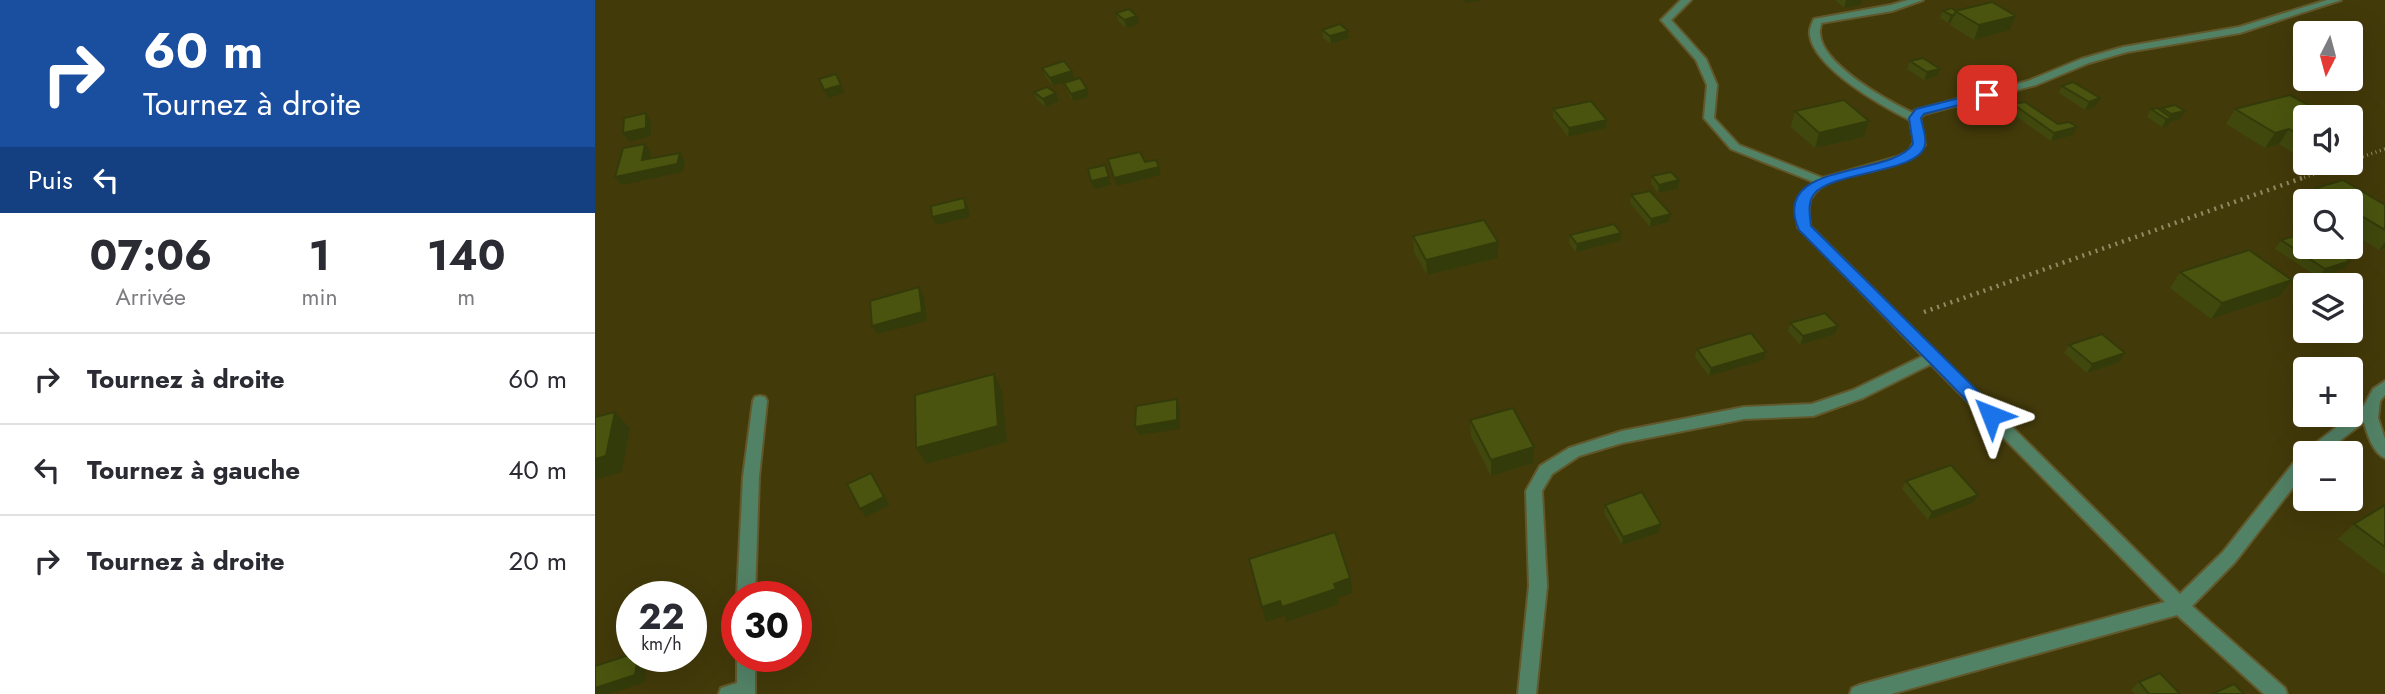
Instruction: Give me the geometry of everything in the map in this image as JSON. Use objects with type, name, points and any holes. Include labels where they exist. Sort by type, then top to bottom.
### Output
[{"type":"street","points":[[1686,0],[1665,20],[1700,59],[1712,85],[1709,118],[1735,147],[1823,182]]},
{"type":"street","points":[[1915,118],[1880,101],[1836,67],[1815,44],[1813,28],[1817,21],[1829,17],[1892,8],[1918,0]]},
{"type":"street","points":[[2278,694],[2180,606],[1804,227],[1803,204],[1808,192],[1823,182],[1903,159],[1916,150],[1919,144],[1915,118],[1920,112],[2032,83],[2085,61],[2126,49],[2240,30],[2336,0]]},
{"type":"street","points":[[1527,694],[1538,586],[1534,491],[1546,470],[1574,452],[1622,437],[1744,413],[1813,410],[1847,398],[1934,357]]},
{"type":"street","points":[[2385,386],[2375,393],[2369,410],[2371,422],[2385,452]]},
{"type":"street","points":[[746,581],[747,524],[760,401]]},
{"type":"street","points":[[2329,441],[2369,410]]},
{"type":"street","points":[[1859,694],[2180,606],[2229,557],[2293,475]]},
{"type":"street","points":[[740,692],[743,672]]},
{"type":"path","points":[[2363,157],[2385,149]]},
{"type":"path","points":[[1898,321],[2311,175]]},
{"type":"building","points":[[1992,2],[2016,16],[1979,25],[1955,11]]},
{"type":"building","points":[[1951,8],[1956,11],[1954,15],[1943,11]]},
{"type":"building","points":[[1129,9],[1137,16],[1124,20],[1116,13]]},
{"type":"building","points":[[1340,24],[1348,31],[1330,36],[1322,30]]},
{"type":"building","points":[[1923,58],[1940,69],[1927,72],[1910,61]]},
{"type":"building","points":[[1064,61],[1072,71],[1050,78],[1042,68]]},
{"type":"building","points":[[836,74],[841,85],[824,90],[819,79]]},
{"type":"building","points":[[1080,78],[1087,89],[1071,94],[1064,83]]},
{"type":"building","points":[[2073,82],[2100,98],[2089,102],[2062,86]]},
{"type":"building","points":[[1047,87],[1056,93],[1043,99],[1034,92]]},
{"type":"building","points":[[2290,95],[2309,105],[2293,105],[2293,131],[2289,129],[2275,133],[2235,109]]},
{"type":"building","points":[[1844,100],[1869,121],[1819,133],[1795,111]]},
{"type":"building","points":[[1591,101],[1607,120],[1569,128],[1553,109]]},
{"type":"building","points":[[2025,102],[2058,124],[2069,122],[2077,127],[2054,133],[2013,104]]},
{"type":"building","points":[[2175,105],[2185,111],[2171,114],[2162,108]]},
{"type":"building","points":[[2157,108],[2172,118],[2166,119],[2151,109]]},
{"type":"building","points":[[646,113],[646,128],[623,133],[624,118]]},
{"type":"building","points":[[645,144],[642,160],[680,153],[677,164],[615,177],[623,148]]},
{"type":"building","points":[[1140,152],[1145,162],[1156,160],[1159,167],[1114,178],[1108,159]]},
{"type":"building","points":[[1105,165],[1109,177],[1091,181],[1088,169]]},
{"type":"building","points":[[1671,172],[1679,180],[1659,185],[1652,176]]},
{"type":"building","points":[[2343,180],[2358,189],[2318,189]]},
{"type":"building","points":[[1650,191],[1671,214],[1651,219],[1631,195]]},
{"type":"building","points":[[2363,192],[2385,205],[2385,230],[2363,217]]},
{"type":"building","points":[[964,198],[966,209],[932,217],[931,206]]},
{"type":"building","points":[[1484,220],[1498,242],[1426,260],[1413,236]]},
{"type":"building","points":[[1614,224],[1621,233],[1577,244],[1570,235]]},
{"type":"building","points":[[2293,236],[2293,248],[2281,240]]},
{"type":"building","points":[[2249,250],[2292,280],[2222,303],[2180,272]]},
{"type":"building","points":[[2310,259],[2350,261],[2325,269]]},
{"type":"building","points":[[919,287],[922,312],[872,326],[870,301]]},
{"type":"building","points":[[1825,313],[1838,326],[1803,336],[1790,323]]},
{"type":"building","points":[[1751,333],[1766,352],[1711,368],[1697,349]]},
{"type":"building","points":[[2102,334],[2125,353],[2092,364],[2069,345]]},
{"type":"building","points":[[994,374],[998,426],[916,448],[915,395]]},
{"type":"building","points":[[1177,399],[1177,420],[1135,427],[1136,406]]},
{"type":"building","points":[[1513,408],[1534,447],[1491,460],[1470,420]]},
{"type":"building","points":[[615,412],[606,456],[595,459],[595,417]]},
{"type":"building","points":[[1951,465],[1978,495],[1932,512],[1906,481]]},
{"type":"building","points":[[871,473],[884,497],[860,509],[847,484]]},
{"type":"building","points":[[1642,492],[1661,524],[1623,537],[1605,505]]},
{"type":"building","points":[[2385,505],[2385,547],[2354,524]]},
{"type":"building","points":[[1335,532],[1350,578],[1334,584],[1336,589],[1282,607],[1280,601],[1262,607],[1249,559]]},
{"type":"building","points":[[616,659],[616,672],[635,672],[635,675],[595,688],[595,666]]},
{"type":"building","points":[[2160,673],[2180,694],[2149,694],[2139,682]]},
{"type":"building","points":[[2234,684],[2244,694],[2212,694]]},
{"type":"route","points":[[1987,95],[1920,112],[1915,118],[1919,144],[1916,150],[1903,159],[1823,182],[1808,192],[1803,204],[1804,227],[1991,415]]}]
